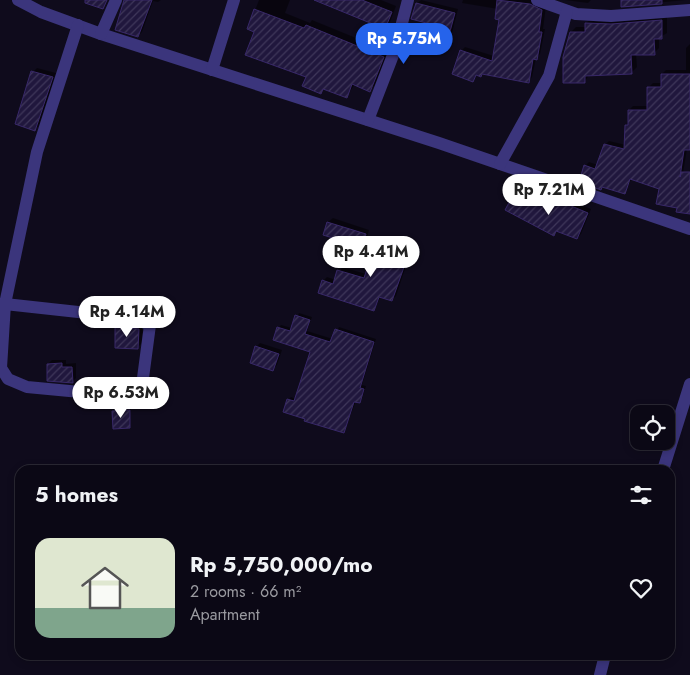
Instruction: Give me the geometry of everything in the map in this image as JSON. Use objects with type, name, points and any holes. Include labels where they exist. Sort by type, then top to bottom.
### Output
[{"type":"street","points":[[18,0],[41,12],[101,34],[368,120],[690,229]]},
{"type":"street","points":[[101,34],[116,0]]},
{"type":"street","points":[[212,70],[234,0]]},
{"type":"street","points":[[368,120],[395,50],[408,0]]},
{"type":"street","points":[[537,0],[550,2],[567,11],[612,16],[690,10]]},
{"type":"street","points":[[500,164],[549,76],[567,11]]},
{"type":"street","points":[[3,304],[133,318],[150,325],[141,393],[133,398],[27,387],[8,379],[1,368],[3,304],[37,152],[78,25]]},
{"type":"street","points":[[665,465],[690,384]]},
{"type":"street","points":[[600,675],[604,660]]},
{"type":"building","points":[[85,0],[107,0],[103,9],[85,3]]},
{"type":"building","points":[[124,0],[152,0],[138,37],[115,30]]},
{"type":"building","points":[[314,0],[362,0],[392,12],[385,29]]},
{"type":"building","points":[[497,0],[530,4],[542,10],[539,32],[542,32],[537,60],[533,59],[529,83],[482,74],[481,77],[476,75],[473,82],[452,74],[460,50],[492,61],[499,20],[495,19]]},
{"type":"building","points":[[621,0],[662,0],[662,4],[621,7]]},
{"type":"building","points":[[416,3],[455,13],[448,39],[431,34],[434,25],[411,19]]},
{"type":"building","points":[[254,9],[304,28],[306,25],[384,57],[370,92],[352,84],[347,98],[323,89],[321,94],[302,86],[306,77],[245,55],[254,32],[247,29]]},
{"type":"building","points":[[662,20],[662,39],[654,39],[655,55],[631,55],[632,74],[585,76],[585,83],[563,83],[563,57],[570,32],[585,32],[585,23],[611,24]]},
{"type":"building","points":[[31,71],[53,77],[35,131],[15,124]]},
{"type":"building","points":[[661,74],[690,74],[690,150],[684,150],[680,177],[681,172],[690,172],[690,214],[676,212],[677,208],[656,204],[659,189],[630,179],[625,194],[602,187],[601,190],[579,182],[584,165],[595,169],[604,144],[624,149],[625,125],[628,125],[628,110],[647,110],[647,87],[661,87]]},
{"type":"building","points":[[513,195],[532,204],[534,199],[547,204],[550,197],[588,213],[577,239],[556,231],[554,236],[505,210]]},
{"type":"building","points":[[327,222],[366,234],[362,247],[323,235]]},
{"type":"building","points":[[376,240],[412,251],[392,301],[379,297],[374,311],[318,293],[322,280],[333,284],[337,270],[364,278]]},
{"type":"building","points":[[295,315],[310,320],[305,334],[330,342],[335,329],[374,342],[360,388],[364,389],[360,403],[354,402],[344,433],[304,421],[305,419],[283,412],[287,399],[294,401],[310,352],[273,340],[277,327],[290,331]]},
{"type":"building","points":[[115,327],[139,329],[138,349],[115,348]]},
{"type":"building","points":[[255,346],[279,354],[273,371],[250,363]]},
{"type":"building","points":[[62,363],[62,367],[72,367],[73,383],[47,381],[47,364]]},
{"type":"building","points":[[130,410],[130,428],[113,429],[112,411]]}]
